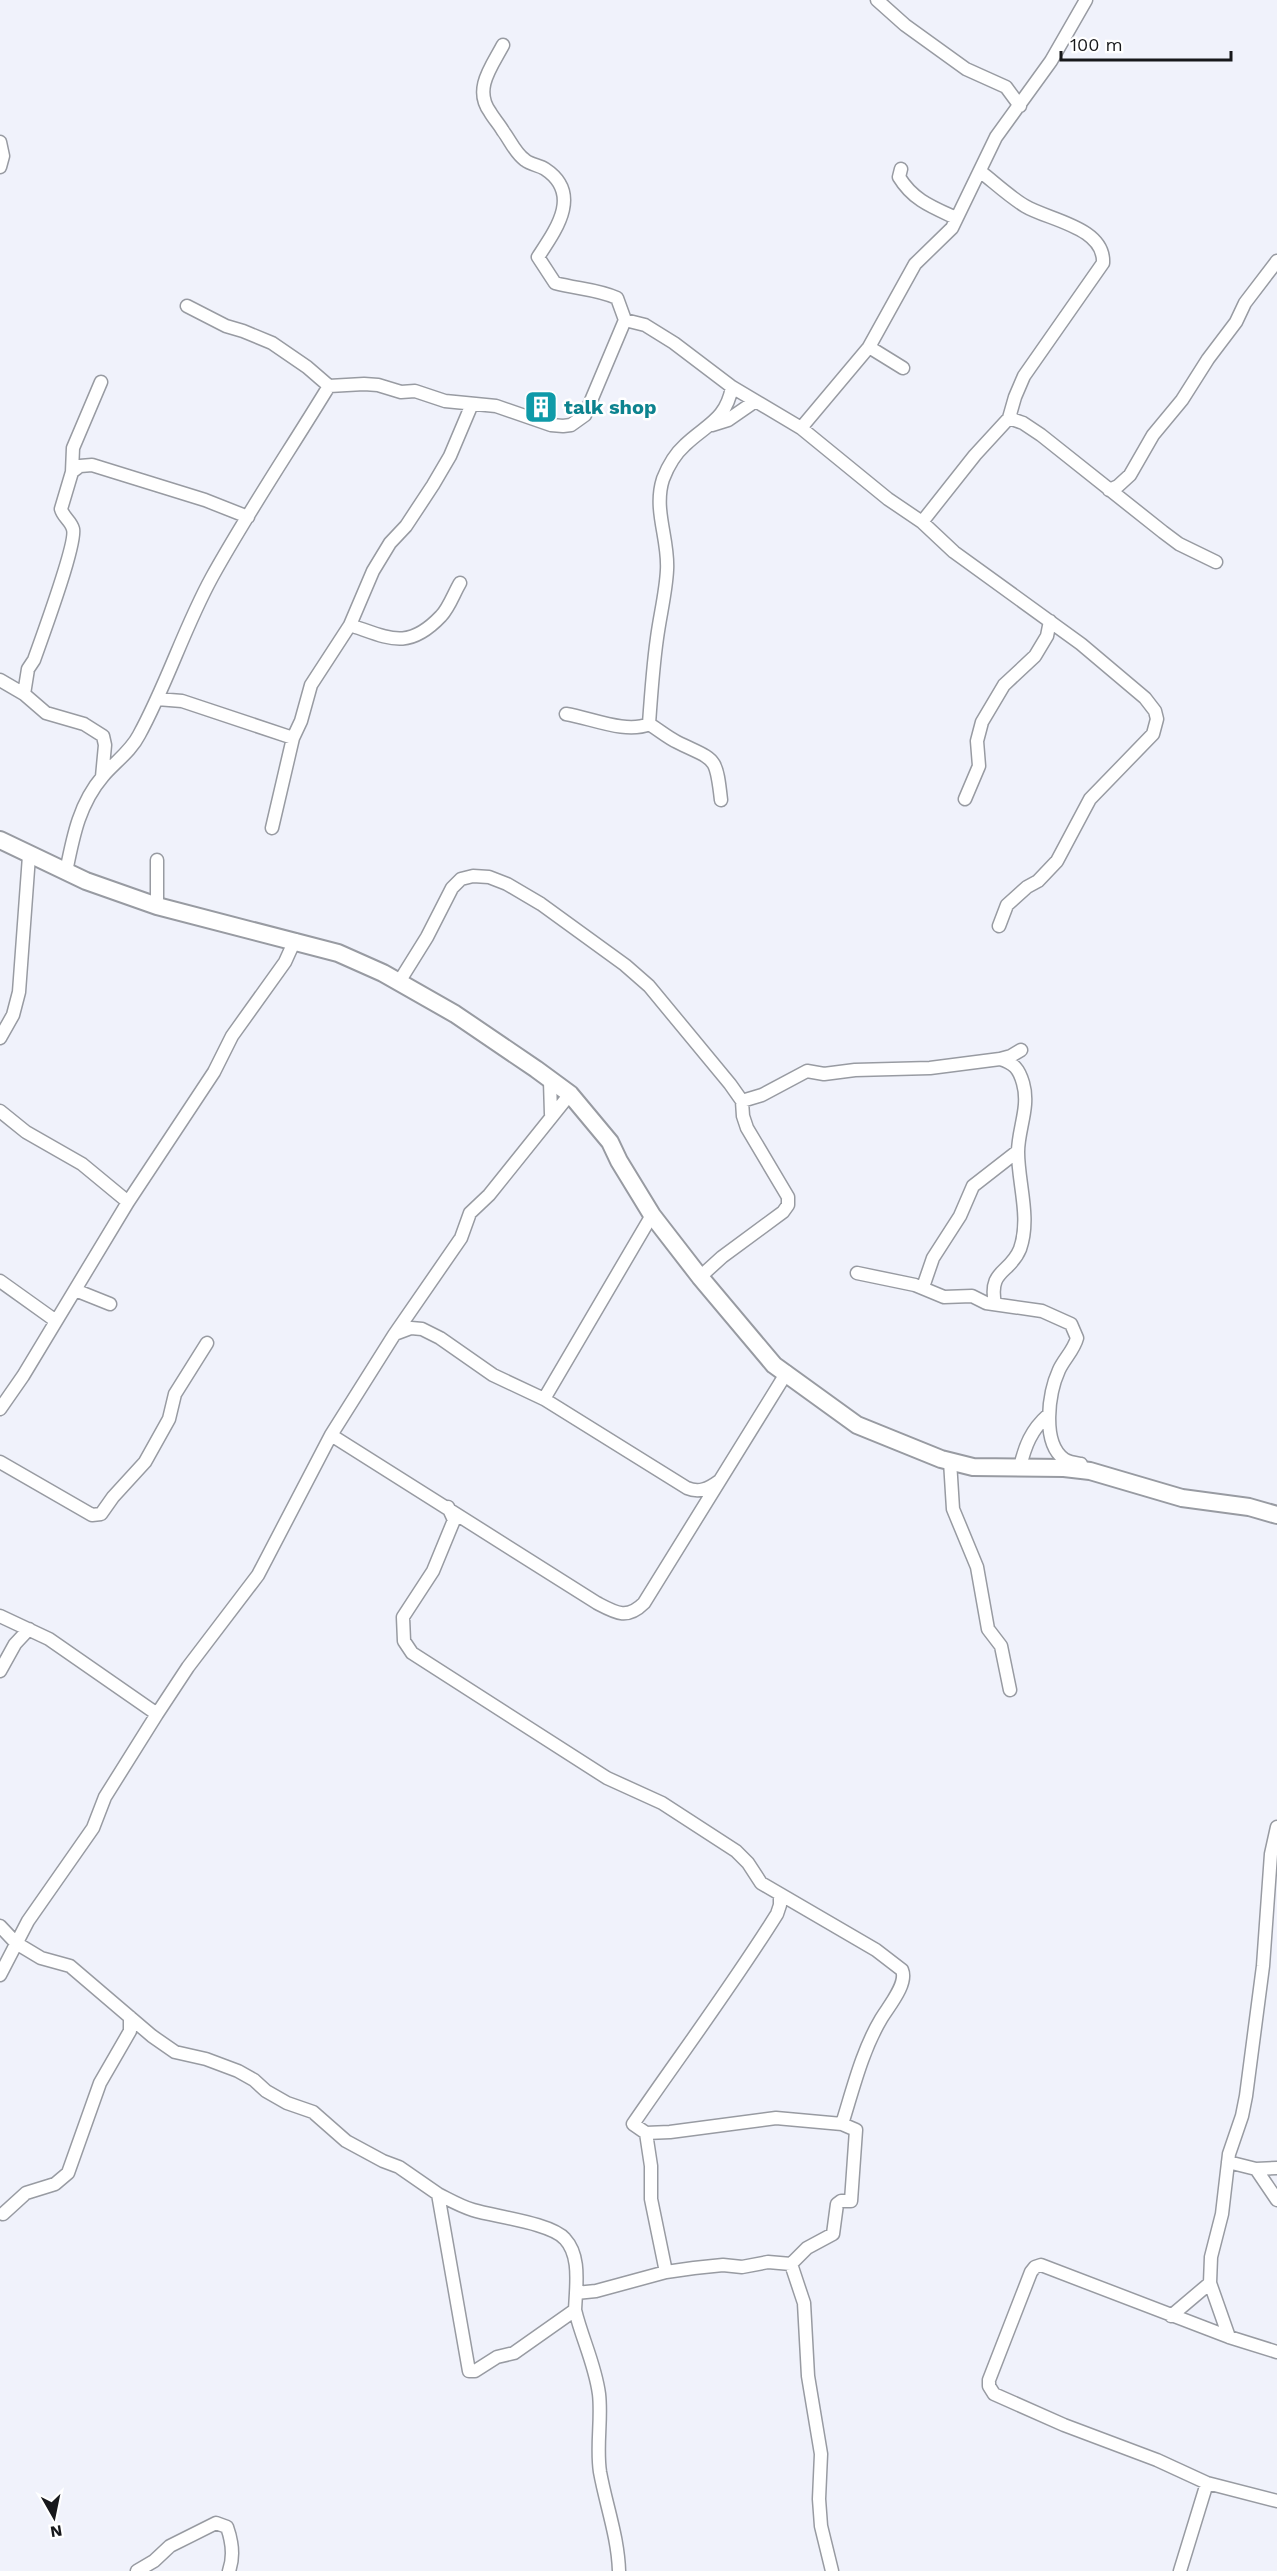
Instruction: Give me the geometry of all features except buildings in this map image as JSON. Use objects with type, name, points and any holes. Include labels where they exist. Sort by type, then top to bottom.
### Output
[{"type":"street","points":[[877,0],[906,25],[966,69],[1006,87],[1020,106]]},
{"type":"street","points":[[801,428],[869,347],[915,264],[952,228],[996,137],[1051,61],[1086,0]]},
{"type":"street","points":[[187,306],[226,327],[243,331],[272,344],[307,367],[329,386],[378,385],[392,390],[415,391],[446,400],[496,406],[551,424],[572,425],[585,415],[625,320],[617,298],[600,291],[576,289],[555,283],[538,257],[563,214],[564,195],[552,175],[543,168],[533,166],[522,159],[489,111],[482,93],[483,84],[503,45]]},
{"type":"street","points":[[0,142],[3,156],[0,167]]},
{"type":"street","points":[[901,169],[899,177],[913,196],[956,218]]},
{"type":"street","points":[[922,522],[975,455],[1009,418],[1024,376],[1100,268],[1103,256],[1094,240],[1079,228],[1026,206],[981,172]]},
{"type":"street","points":[[1109,490],[1118,486],[1133,470],[1153,435],[1182,400],[1236,321],[1245,303],[1277,261]]},
{"type":"street","points":[[625,320],[645,325],[674,343],[754,402],[801,428],[888,499],[922,522],[954,552],[1081,644],[1144,698],[1155,711],[1157,719],[1153,734],[1090,799],[1057,861],[1038,881],[1027,887],[1007,905],[999,926]]},
{"type":"street","points":[[869,347],[903,368]]},
{"type":"street","points":[[24,694],[28,669],[34,660],[58,591],[74,530],[61,509],[72,472],[73,448],[101,382]]},
{"type":"street","points":[[66,872],[75,828],[83,806],[102,777],[134,743],[157,699],[180,642],[212,578],[329,386]]},
{"type":"street","points":[[712,425],[729,402],[732,387]]},
{"type":"street","points":[[649,724],[654,656],[667,570],[659,502],[662,483],[669,466],[685,444],[712,425],[728,420],[754,402]]},
{"type":"street","points":[[272,828],[293,738],[301,721],[311,685],[350,625],[373,571],[390,543],[406,526],[450,456],[472,404]]},
{"type":"street","points":[[1009,418],[1023,423],[1041,435],[1179,544],[1216,562]]},
{"type":"street","points":[[72,472],[80,466],[92,465],[205,500],[248,517]]},
{"type":"street","points":[[350,625],[395,639],[408,639],[442,615],[460,583]]},
{"type":"street","points":[[965,799],[979,766],[977,741],[981,722],[1004,685],[1035,656],[1047,636],[1050,621]]},
{"type":"street","points":[[0,680],[28,669]]},
{"type":"street","points":[[0,680],[24,694],[46,713],[84,724],[103,736],[105,745],[102,777]]},
{"type":"street","points":[[157,699],[182,700],[293,738]]},
{"type":"street","points":[[566,714],[625,728],[641,728],[649,724]]},
{"type":"street","points":[[649,724],[670,739],[701,752],[711,759],[718,775],[721,800]]},
{"type":"street","points":[[0,840],[66,872],[156,906],[338,952],[399,982],[455,1014],[536,1069],[570,1094],[610,1142],[652,1215],[700,1277],[774,1365],[787,1372],[857,1425],[950,1461],[973,1467],[1064,1468],[1107,1475]]},
{"type":"street","points":[[0,1038],[13,1015],[19,992],[29,856]]},
{"type":"street","points":[[156,906],[157,860]]},
{"type":"street","points":[[399,982],[439,915],[452,888],[461,879],[473,876],[489,877],[507,884],[541,904],[602,946],[641,979],[689,1033],[742,1101],[747,1128],[788,1197],[788,1205],[783,1212],[722,1257],[700,1277]]},
{"type":"street","points":[[0,1408],[23,1376],[128,1202],[214,1072],[232,1036],[285,962],[295,940]]},
{"type":"street","points":[[742,1101],[762,1095],[807,1071],[824,1074],[855,1070],[930,1068],[1000,1059],[1021,1050]]},
{"type":"street","points":[[995,1304],[992,1290],[994,1281],[1015,1257],[1022,1240],[1024,1205],[1018,1151],[1026,1102],[1024,1086],[1017,1067],[1011,1062],[1000,1059]]},
{"type":"street","points":[[550,1081],[551,1114]]},
{"type":"street","points":[[0,1976],[33,1914],[93,1828],[105,1797],[157,1714],[188,1667],[258,1575],[331,1435],[394,1335],[461,1238],[470,1213],[489,1195],[551,1114],[570,1094]]},
{"type":"street","points":[[0,1111],[26,1132],[82,1164],[128,1202]]},
{"type":"street","points":[[922,1287],[933,1258],[960,1216],[973,1186],[1018,1151]]},
{"type":"street","points":[[544,1399],[652,1215]]},
{"type":"street","points":[[857,1273],[922,1287],[944,1297],[972,1296],[986,1303],[1042,1311],[1063,1319],[1076,1331],[1076,1344],[1058,1371],[1048,1415],[1052,1438],[1065,1460],[1182,1498],[1249,1507],[1277,1515]]},
{"type":"street","points":[[0,1281],[56,1320]]},
{"type":"street","points":[[75,1290],[110,1304]]},
{"type":"street","points":[[394,1335],[411,1328],[422,1329],[440,1338],[493,1375],[544,1399],[692,1490],[699,1501],[701,1513]]},
{"type":"street","points":[[0,1462],[92,1515],[101,1514],[113,1497],[145,1462],[169,1419],[175,1394],[207,1343]]},
{"type":"street","points":[[331,1435],[597,1603],[615,1612],[626,1613],[637,1610],[644,1603],[787,1372]]},
{"type":"street","points":[[346,1413],[346,1433],[353,1448]]},
{"type":"street","points":[[1020,1467],[1024,1446],[1034,1430],[1048,1415]]},
{"type":"street","points":[[950,1461],[953,1509],[977,1567],[988,1629],[1001,1646],[1010,1690]]},
{"type":"street","points":[[692,1490],[706,1489],[720,1481]]},
{"type":"street","points":[[448,1507],[454,1520],[446,1543],[433,1571],[403,1617],[404,1641],[412,1653],[607,1778],[662,1803],[736,1851],[748,1863],[761,1883],[876,1950],[904,1973],[904,1980],[878,2023],[863,2059],[842,2124]]},
{"type":"street","points":[[0,1616],[68,1651],[157,1714]]},
{"type":"street","points":[[0,1671],[15,1644],[28,1629]]},
{"type":"street","points":[[1229,2337],[1210,2283],[1211,2257],[1222,2214],[1233,2139],[1242,2116],[1246,2096],[1248,2063],[1263,1966],[1271,1854],[1277,1827]]},
{"type":"street","points":[[576,2293],[596,2292],[666,2272],[723,2265],[742,2267],[768,2262],[791,2264],[807,2248],[833,2234],[837,2204],[841,2201],[851,2201],[856,2130],[842,2124],[776,2118],[646,2133],[633,2124],[700,2025],[738,1975],[777,1914],[780,1895]]},
{"type":"street","points":[[0,1926],[16,1943],[41,1958],[70,1966],[175,2052],[206,2059],[238,2071],[280,2099],[313,2112],[346,2141],[399,2167],[438,2194],[459,2205],[511,2220],[548,2227],[567,2240],[575,2259],[575,2310],[595,2370],[600,2413],[598,2449],[600,2472],[618,2547],[620,2571]]},
{"type":"street","points":[[3,2214],[26,2193],[55,2184],[68,2173],[100,2083],[130,2031],[130,2017]]},
{"type":"street","points":[[646,2133],[651,2166],[651,2199],[666,2272]]},
{"type":"street","points":[[1228,2162],[1256,2169],[1277,2168]]},
{"type":"street","points":[[1256,2169],[1277,2200]]},
{"type":"street","points":[[438,2194],[469,2371],[475,2371],[497,2357],[514,2353],[575,2310]]},
{"type":"street","points":[[791,2264],[804,2303],[808,2376],[820,2454],[821,2526],[832,2571]]},
{"type":"street","points":[[1277,2352],[1171,2316],[1048,2267],[1035,2267],[1031,2272],[989,2379],[989,2386],[994,2394],[1044,2416],[1157,2460],[1207,2483],[1277,2501]]},
{"type":"street","points":[[1171,2316],[1210,2283]]},
{"type":"street","points":[[1180,2571],[1207,2483]]},
{"type":"street","points":[[137,2571],[154,2561],[170,2546],[216,2523],[227,2527],[231,2538],[231,2565],[228,2571]]},
{"type":"place","name":"talk shop","points":[[541,407]]}]
